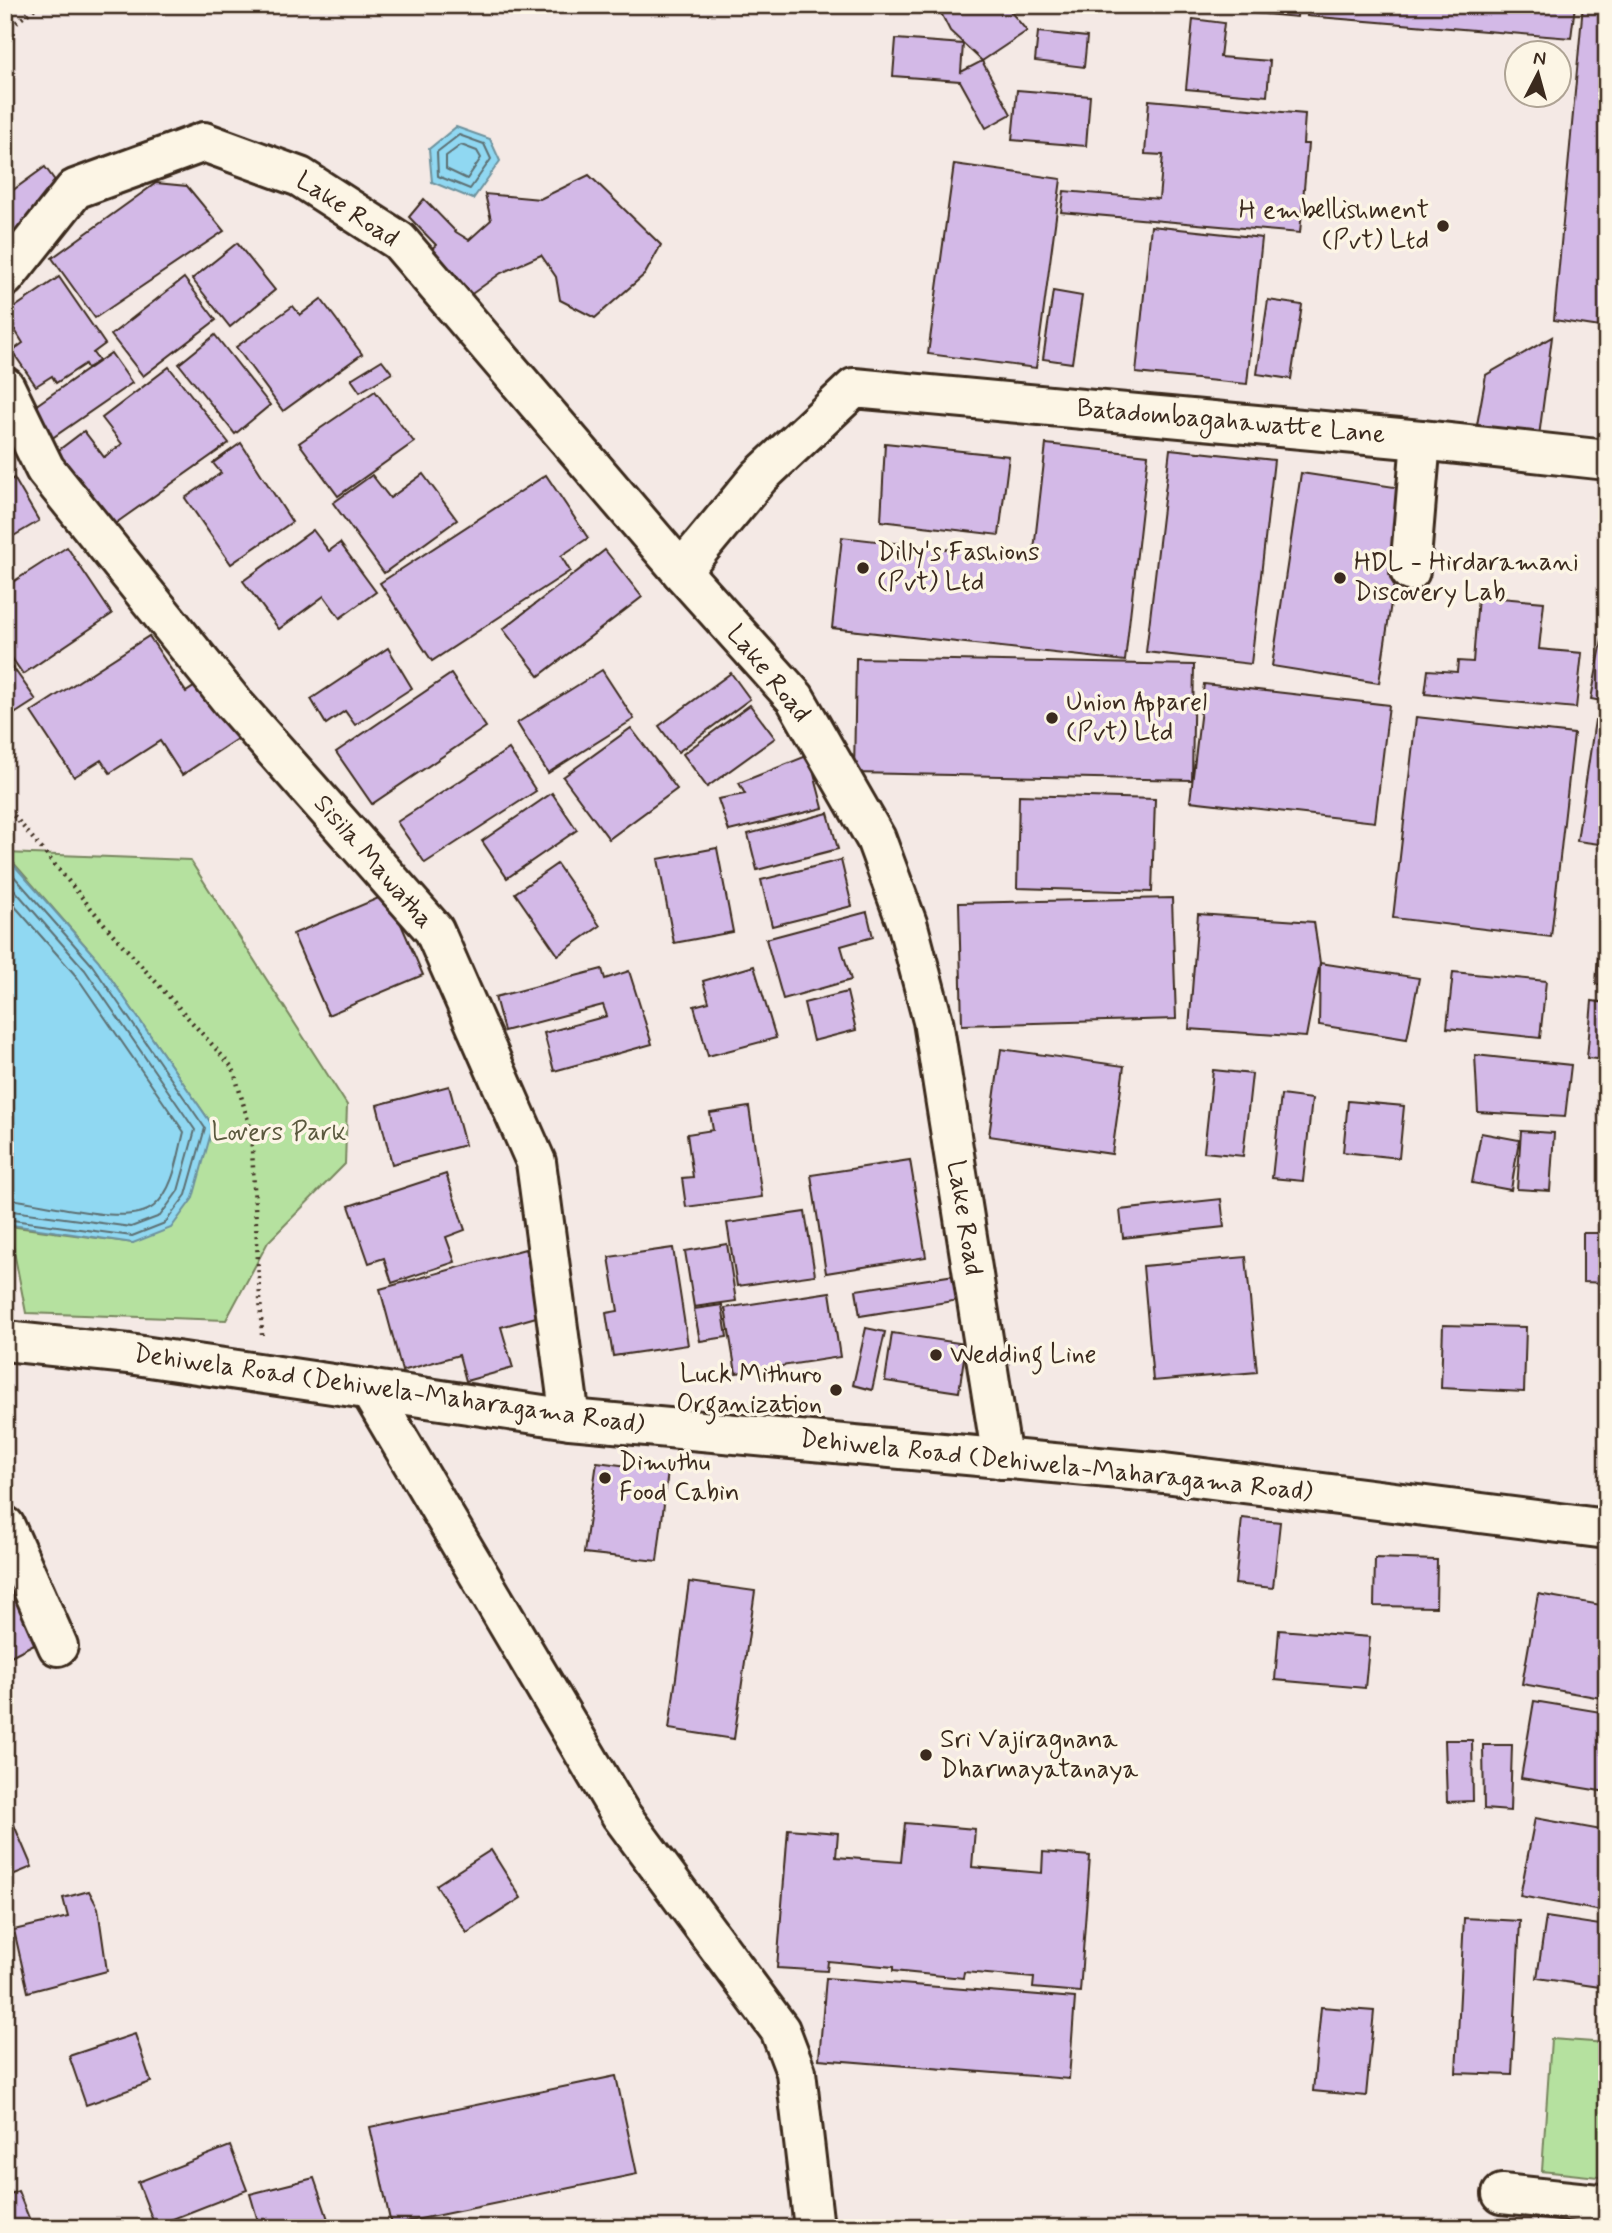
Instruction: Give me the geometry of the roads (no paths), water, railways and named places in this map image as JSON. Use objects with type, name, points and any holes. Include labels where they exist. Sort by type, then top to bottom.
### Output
[{"type":"street","name":"Lake Road","points":[[5,278],[75,189],[204,142],[300,177],[399,241],[681,571],[795,698],[876,839],[908,926],[933,1021],[1002,1459]]},
{"type":"street","name":"Sisila Mawatha","points":[[5,387],[45,469],[234,704],[434,930],[536,1162],[570,1419]]},
{"type":"street","name":"Batadombagahawatte Lane","points":[[681,571],[759,477],[854,388],[1421,439],[1607,460]]},
{"type":"street","points":[[1410,572],[1421,439]]},
{"type":"street","name":"Dehiwela Road (Dehiwela-Maharagama Road)","points":[[5,1341],[129,1354],[570,1419],[1164,1472],[1607,1529]]},
{"type":"street","points":[[369,1389],[621,1815],[780,2030],[796,2072],[814,2228]]},
{"type":"street","points":[[5,1526],[58,1646]]},
{"type":"street","points":[[1502,2194],[1607,2205]]},
{"type":"water","points":[[456,127],[490,139],[500,161],[473,199],[432,182],[429,149]]},
{"type":"water","points":[[5,855],[98,960],[213,1126],[193,1198],[171,1228],[133,1243],[5,1224]]},
{"type":"place","name":"H embellishment (Pvt) Ltd","points":[[1443,226]]},
{"type":"place","name":"Dilly's Fashions (Pvt) Ltd","points":[[863,568]]},
{"type":"place","name":"HDL - Hirdaramani Discovery Lab","points":[[1340,578]]},
{"type":"place","name":"Union Apparel (Pvt) Ltd","points":[[1052,718]]},
{"type":"place","name":"Wedding Line","points":[[936,1355]]},
{"type":"place","name":"Luck Mithuro Organization","points":[[836,1390]]},
{"type":"place","name":"Dimuthu Food Cabin","points":[[605,1478]]},
{"type":"place","name":"Sri Vajiragnana Dharmayatanaya","points":[[926,1755]]},
{"type":"park label","name":"Lovers Park","points":[[279,1133]]}]
